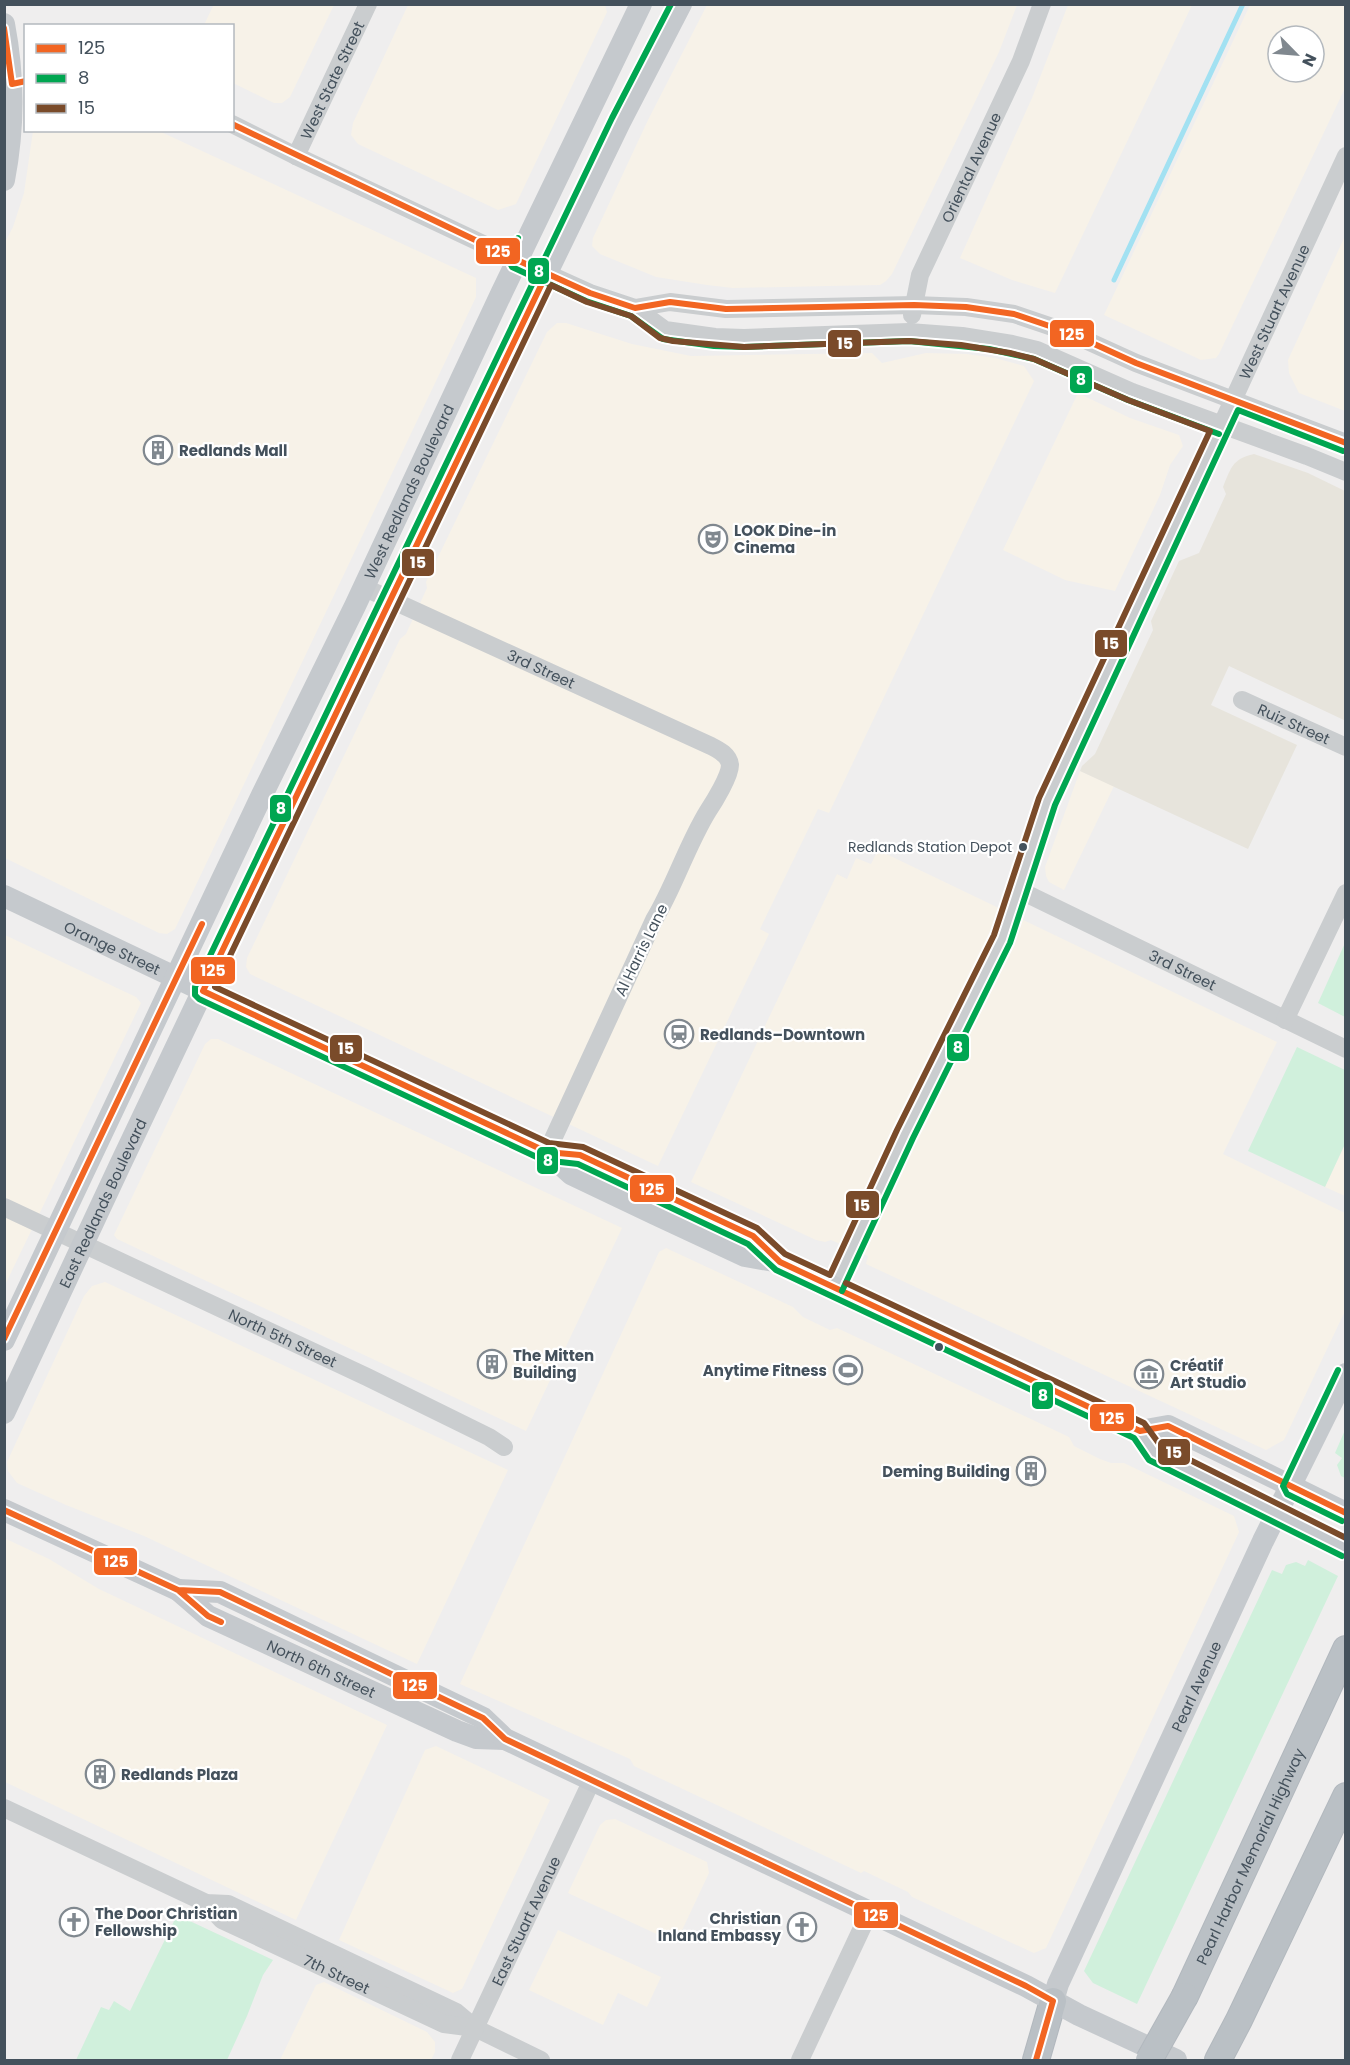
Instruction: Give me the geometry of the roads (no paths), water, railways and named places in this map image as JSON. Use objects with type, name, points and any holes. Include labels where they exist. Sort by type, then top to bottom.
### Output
[{"type":"highway","name":"Pearl Harbor Memorial Highway","points":[[1149,2061],[1185,1996],[1346,1649]]},
{"type":"highway","points":[[1218,2061],[1346,1796]]},
{"type":"highway","points":[[1036,2061],[1053,2001]]},
{"type":"main road","name":"West Redlands Boulevard","points":[[177,978],[262,795],[641,4]]},
{"type":"main road","name":"West Redlands Boulevard","points":[[203,991],[675,6]]},
{"type":"main road","points":[[4,24],[14,83],[10,147],[4,180]]},
{"type":"main road","name":"Orange Street","points":[[4,896],[547,1152],[579,1155],[753,1236],[780,1262],[1140,1431],[1154,1452],[1346,1548]]},
{"type":"main road","name":"East Redlands Boulevard","points":[[4,1340],[177,978]]},
{"type":"main road","name":"East Redlands Boulevard","points":[[4,1413],[203,991]]},
{"type":"main road","name":"Pearl Avenue","points":[[1053,2001],[1058,1984],[1346,1374]]},
{"type":"main road","points":[[1140,1431],[1168,1426],[1346,1514]]},
{"type":"main road","name":"North 6th Street","points":[[4,1510],[178,1590],[208,1616],[476,1738],[505,1739],[870,1911],[1176,2061]]},
{"type":"street","name":"West State Street","points":[[296,156],[368,4]]},
{"type":"street","name":"Oriental Avenue","points":[[909,332],[920,275],[1021,61],[1042,4]]},
{"type":"street","points":[[234,125],[517,260],[590,293],[635,308],[665,330],[715,337],[744,338],[909,332],[990,340],[1037,350],[1132,392],[1346,472]]},
{"type":"street","name":"West Stuart Avenue","points":[[834,1287],[905,1134],[1002,939],[1047,802],[1346,156]]},
{"type":"street","points":[[635,308],[670,302],[726,309],[914,305],[966,307],[1014,314],[1070,333],[1136,363],[1346,443]]},
{"type":"street","name":"3rd Street","points":[[363,587],[722,751]]},
{"type":"street","name":"Ruiz Street","points":[[1242,700],[1346,747]]},
{"type":"street","name":"Al Harris Lane","points":[[547,1152],[654,920],[729,769],[729,761],[722,751]]},
{"type":"street","name":"3rd Street","points":[[1019,890],[1346,1049]]},
{"type":"street","points":[[1285,1020],[1346,893]]},
{"type":"street","name":"North 5th Street","points":[[4,1207],[367,1377],[489,1437],[504,1447]]},
{"type":"street","name":"East Stuart Avenue","points":[[460,2061],[592,1780]]},
{"type":"street","name":"7th Street","points":[[4,1808],[206,1903],[222,1920],[444,2024],[475,2028],[541,2061]]},
{"type":"street","points":[[800,2061],[870,1911]]},
{"type":"waterway","points":[[1114,280],[1243,4]]},
{"type":"place","name":"Redlands Mall","points":[[158,450]]},
{"type":"place","name":"LOOK Dine-in Cinema","points":[[713,539]]},
{"type":"place","name":"Redlands Station Depot","points":[[1023,847]]},
{"type":"place","name":"Redlands–Downtown","points":[[679,1034]]},
{"type":"place","name":"The Mitten Building","points":[[492,1364]]},
{"type":"place","name":"Anytime Fitness","points":[[848,1370]]},
{"type":"place","name":"Créatif Art Studio","points":[[1149,1374]]},
{"type":"place","name":"Deming Building","points":[[1031,1471]]},
{"type":"place","name":"Redlands Plaza","points":[[100,1774]]},
{"type":"place","name":"The Door Christian Fellowship","points":[[74,1922]]},
{"type":"place","name":"Christian Inland Embassy","points":[[802,1927]]}]
